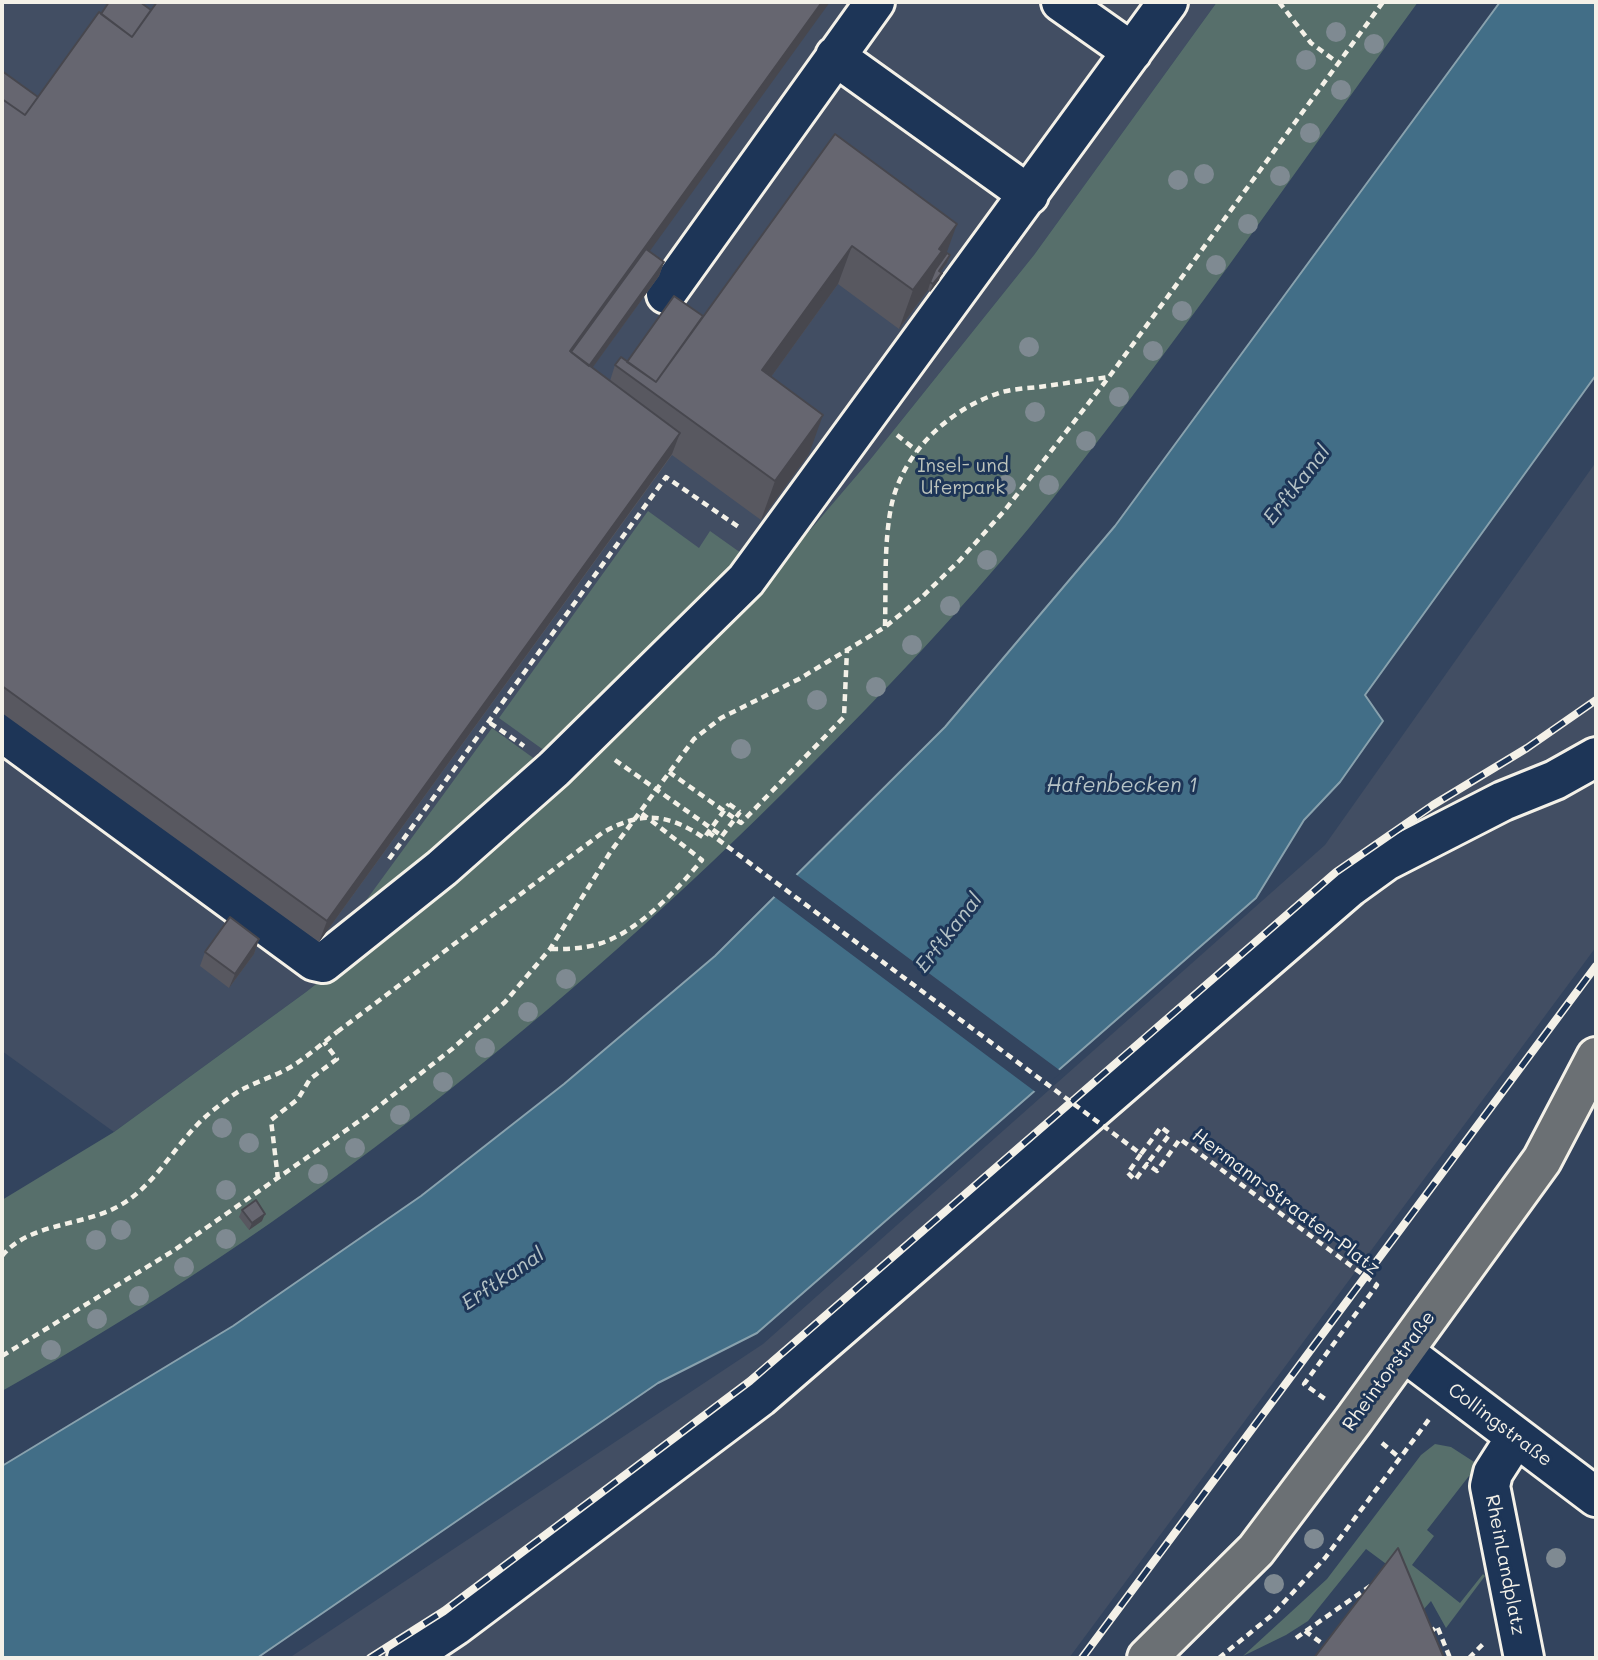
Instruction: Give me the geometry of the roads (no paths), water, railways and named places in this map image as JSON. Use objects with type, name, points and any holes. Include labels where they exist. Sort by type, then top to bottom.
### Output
[{"type":"main road","name":"Rheintorstraße","points":[[1147,1658],[1256,1550],[1404,1352],[1542,1160],[1596,1057]]},
{"type":"street","points":[[666,294],[875,2]]},
{"type":"street","points":[[1061,2],[1132,52]]},
{"type":"street","points":[[2,732],[314,961],[323,963],[442,868],[554,769],[746,580],[1168,2]]},
{"type":"street","points":[[835,56],[1029,195]]},
{"type":"street","points":[[407,1658],[455,1626],[760,1397],[1350,887],[1386,861],[1503,801],[1555,780],[1596,757]]},
{"type":"street","name":"Collingstraße","points":[[1404,1352],[1596,1497]]},
{"type":"street","name":"RheinLandplatz","points":[[1516,1437],[1493,1473],[1490,1486],[1524,1658]]},
{"type":"water","name":"Hafenbecken 1","points":[[1500,2],[1596,2],[1596,375],[1365,695],[1383,721],[1340,782],[1304,820],[1256,898],[757,1333],[658,1383],[257,1658],[2,1658],[2,1466],[233,1326],[421,1196],[564,1084],[715,956],[945,727],[1115,526]]},
{"type":"railway","points":[[370,1658],[444,1611],[750,1381],[1336,872],[1433,805],[1527,748],[1596,700]]},
{"type":"railway","points":[[1082,1658],[1596,966]]},
{"type":"park label","name":"Insel- und Uferpark","points":[[963,477]]},
{"type":"water label","name":"Erftkanal","points":[[1297,485]]},
{"type":"water label","name":"Erftkanal","points":[[949,933]]},
{"type":"water label","name":"Erftkanal","points":[[503,1279]]}]
